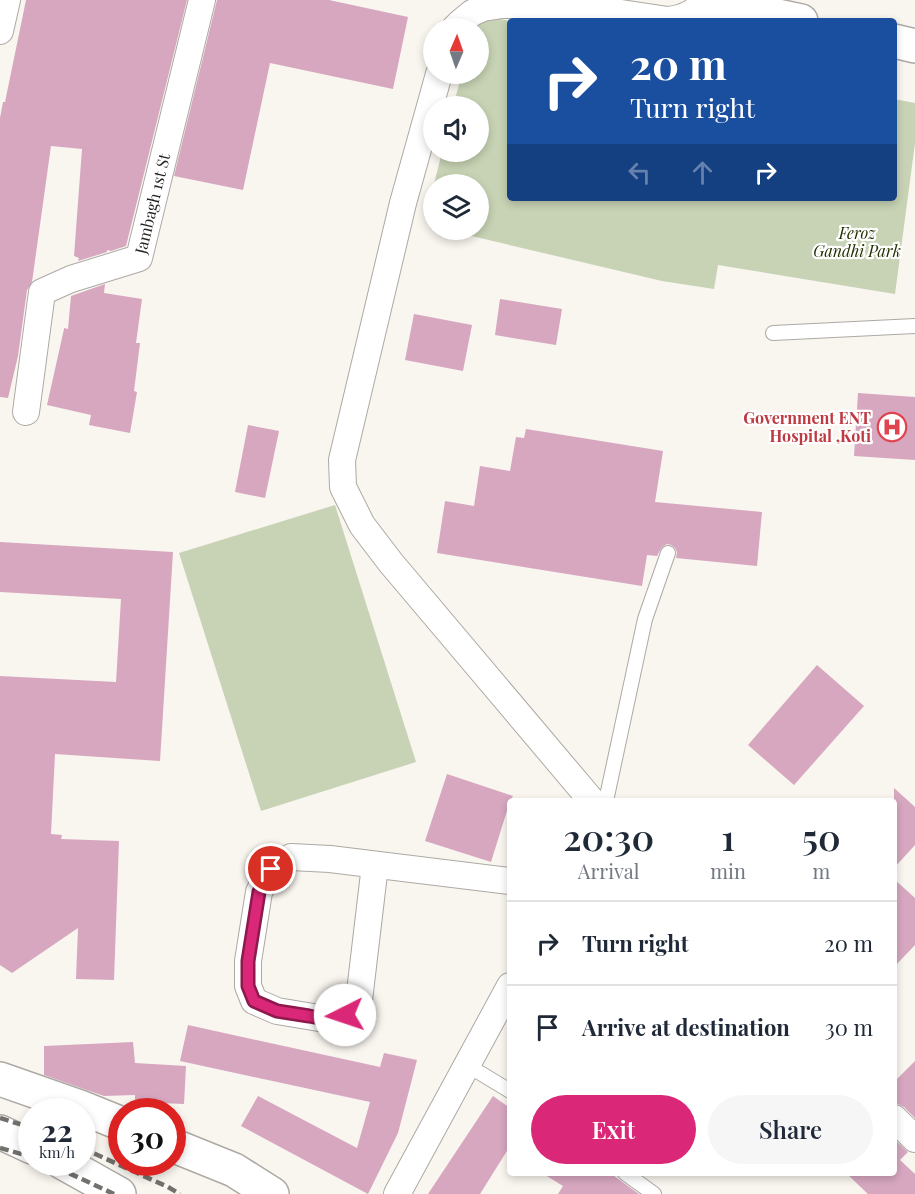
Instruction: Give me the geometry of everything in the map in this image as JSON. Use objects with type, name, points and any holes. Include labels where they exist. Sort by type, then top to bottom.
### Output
[{"type":"main road","points":[[705,1],[787,18]]},
{"type":"main road","points":[[897,42],[915,46]]},
{"type":"main road","points":[[0,1079],[108,1118]]},
{"type":"main road","points":[[0,1132],[18,1141]]},
{"type":"main road","points":[[186,1151],[234,1170],[272,1194]]},
{"type":"main road","points":[[88,1176],[119,1194]]},
{"type":"street","points":[[0,31],[7,0]]},
{"type":"street","name":"Jambagh 1st St","points":[[26,412],[42,292],[71,279],[139,258],[202,0]]},
{"type":"street","points":[[681,18],[692,14],[705,1]]},
{"type":"street","points":[[465,18],[483,8],[502,5],[573,6],[654,18]]},
{"type":"street","points":[[436,84],[403,203],[342,460],[343,487],[362,525],[391,563],[589,798]]},
{"type":"street","points":[[375,865],[359,1000],[345,1015],[325,1019],[277,1011],[254,1001],[248,986],[248,961],[259,892],[271,869],[291,857],[330,859],[507,881]]},
{"type":"street","points":[[397,1194],[507,992]]},
{"type":"street","points":[[897,1121],[915,1139]]},
{"type":"lane","points":[[773,333],[915,326]]},
{"type":"lane","points":[[607,798],[645,619],[668,553]]},
{"type":"lane","points":[[467,1065],[507,1089]]},
{"type":"lane","points":[[629,1176],[654,1194]]},
{"type":"green space","name":"Feroz Gandhi Park","points":[[476,14],[507,20],[507,201],[897,201],[897,100],[915,103],[915,143],[895,294],[718,265],[714,289],[662,281],[488,240],[489,174],[436,174],[440,162],[489,162],[489,96],[456,96],[459,84],[489,84],[489,18],[475,18]]},
{"type":"green space","points":[[335,505],[416,762],[261,811],[179,553]]},
{"type":"building","points":[[26,0],[187,0],[126,246],[111,251],[107,250],[107,252],[78,261],[79,258],[74,256],[82,149],[51,146],[32,282],[27,290],[18,356],[8,398],[0,397],[0,118]]},
{"type":"building","points":[[217,0],[329,0],[408,17],[393,89],[270,63],[243,190],[174,176]]},
{"type":"building","points":[[105,284],[104,293],[142,299],[136,343],[140,343],[134,391],[137,392],[130,433],[89,425],[91,415],[47,405],[64,328],[68,329],[71,296]]},
{"type":"building","points":[[500,299],[562,309],[556,345],[495,335]]},
{"type":"building","points":[[414,314],[472,325],[463,371],[405,360]]},
{"type":"building","points":[[858,393],[915,397],[915,460],[854,456]]},
{"type":"building","points":[[248,425],[279,431],[265,498],[235,492]]},
{"type":"building","points":[[526,429],[663,451],[655,502],[762,512],[757,566],[676,558],[675,548],[667,544],[662,547],[657,556],[647,555],[642,586],[437,553],[445,501],[474,506],[480,466],[510,471],[516,437],[524,438]]},
{"type":"building","points":[[0,542],[173,552],[160,761],[55,754],[51,834],[62,835],[61,839],[119,841],[114,980],[76,979],[78,928],[12,973],[0,965],[0,676],[116,682],[121,599],[0,592]]},
{"type":"building","points":[[817,665],[864,706],[794,785],[748,745]]},
{"type":"building","points":[[447,774],[513,796],[507,798],[507,811],[491,862],[425,841]]},
{"type":"building","points":[[894,788],[915,807],[915,845],[897,865],[897,798],[894,798]]},
{"type":"building","points":[[897,882],[915,898],[915,945],[897,964]]},
{"type":"building","points":[[188,1025],[380,1067],[384,1053],[417,1060],[398,1133],[368,1194],[241,1126],[258,1096],[357,1148],[370,1102],[180,1061]]},
{"type":"building","points":[[133,1042],[135,1063],[186,1066],[184,1098],[104,1096],[44,1075],[44,1046]]},
{"type":"building","points":[[915,1061],[915,1118],[897,1104],[897,1079]]},
{"type":"building","points":[[493,1096],[507,1106],[507,1151],[480,1194],[428,1194]]},
{"type":"building","points":[[897,1142],[908,1152],[900,1160],[915,1174],[915,1194],[868,1194],[849,1176],[897,1176]]},
{"type":"building","points":[[547,1176],[614,1176],[639,1194],[558,1194],[563,1186]]},
{"type":"railway","points":[[0,1118],[18,1124]]},
{"type":"railway","points":[[0,1148],[18,1153]]},
{"type":"railway","points":[[96,1154],[180,1194]]},
{"type":"railway","points":[[75,1176],[114,1194]]},
{"type":"place","name":"Government ENT Hospital ,Koti","points":[[892,427]]},
{"type":"route","points":[[271,869],[259,892],[248,961],[248,986],[254,1001],[277,1011],[325,1019],[345,1015]]}]
